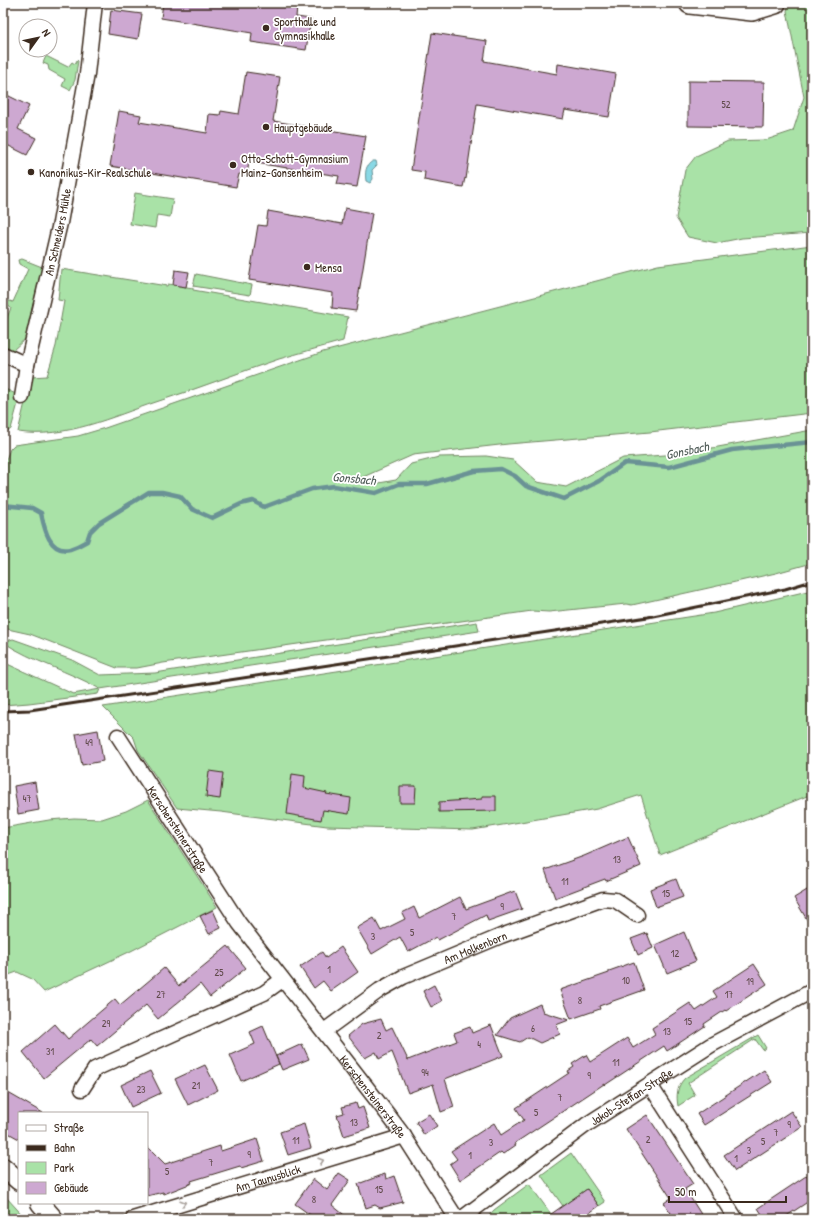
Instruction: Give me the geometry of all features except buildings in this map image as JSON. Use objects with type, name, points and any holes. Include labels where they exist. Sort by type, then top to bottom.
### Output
[{"type":"main road","points":[[690,3],[755,6],[774,3]]},
{"type":"street","name":"An Schneiders Mühle","points":[[22,397],[27,365],[60,223],[87,74],[95,3]]},
{"type":"street","points":[[3,354],[27,365]]},
{"type":"street","name":"Kerschensteinerstraße","points":[[118,736],[239,923],[404,1136],[457,1219]]},
{"type":"street","name":"Am Molkenborn","points":[[324,1031],[380,990],[403,977],[509,933],[603,899],[614,900],[637,915]]},
{"type":"street","points":[[82,1089],[94,1070],[264,993],[282,980]]},
{"type":"street","name":"Jakob-Steffan-Straße","points":[[461,1219],[586,1125],[711,1045],[812,991]]},
{"type":"street","points":[[650,1085],[736,1219]]},
{"type":"street","name":"Am Taunusblick","points":[[133,1219],[404,1136]]},
{"type":"street","points":[[3,1167],[18,1179]]},
{"type":"street","points":[[41,1204],[54,1219]]},
{"type":"green space","points":[[792,3],[812,3],[812,233],[742,238],[717,243],[688,237],[676,218],[685,170],[696,156],[728,141],[766,140],[793,131],[804,97],[787,11],[788,7]]},
{"type":"green space","points":[[45,58],[50,58],[68,67],[72,62],[75,64],[77,60],[78,61],[75,80],[70,90],[62,86],[65,79],[49,70],[48,65],[43,63]]},
{"type":"green space","points":[[135,193],[173,199],[170,217],[157,215],[155,228],[130,224]]},
{"type":"green space","points":[[812,245],[812,413],[650,432],[508,444],[413,455],[354,481],[379,483],[396,480],[411,464],[439,457],[486,456],[513,460],[537,482],[566,487],[623,458],[679,454],[812,430],[812,563],[776,573],[632,605],[626,604],[549,612],[532,611],[163,663],[137,668],[117,668],[30,634],[3,628],[3,474],[5,468],[4,465],[10,449],[14,445],[78,436],[323,352],[658,265]]},
{"type":"green space","points":[[22,259],[42,267],[25,339],[12,351],[3,346],[3,327],[11,308],[3,302],[3,299],[13,302],[28,269],[19,264],[18,260]]},
{"type":"green space","points":[[61,269],[167,286],[168,284],[193,288],[193,290],[348,317],[343,341],[279,359],[105,420],[71,430],[36,433],[18,432],[31,377],[47,376],[56,346],[64,301],[58,300]]},
{"type":"green space","points":[[196,274],[252,285],[250,295],[193,286]]},
{"type":"green space","points":[[3,388],[20,396],[11,429],[8,431],[3,430]]},
{"type":"green space","points":[[812,590],[812,794],[660,855],[641,795],[597,809],[473,830],[327,826],[221,812],[177,808],[138,750],[134,738],[103,707],[714,613]]},
{"type":"green space","points":[[477,622],[479,631],[100,689],[26,655],[3,642],[13,639],[72,660],[100,675],[155,673]]},
{"type":"green space","points":[[3,662],[73,694],[100,689],[98,694],[3,705]]},
{"type":"green space","points":[[148,800],[217,907],[129,952],[44,992],[32,979],[17,972],[3,977],[3,828],[49,820],[74,818],[102,819],[126,811]]},
{"type":"green space","points":[[758,1035],[766,1048],[763,1050],[755,1039],[688,1083],[695,1095],[678,1106],[678,1091],[680,1084],[685,1078]]},
{"type":"green space","points":[[571,1153],[605,1202],[599,1206],[587,1189],[563,1206],[541,1175]]},
{"type":"green space","points":[[529,1184],[551,1214],[544,1219],[486,1219],[494,1210]]},
{"type":"green space","points":[[3,1195],[6,1197],[26,1219],[3,1219]]},
{"type":"water","points":[[373,161],[376,161],[377,165],[372,170],[373,179],[370,183],[366,181],[366,172],[368,165]]},
{"type":"waterway","name":"Gonsbach","points":[[3,505],[32,508],[41,513],[46,532],[52,543],[57,547],[70,549],[87,541],[90,532],[99,523],[149,492],[162,492],[180,496],[192,509],[212,518],[241,504],[253,501],[264,507],[312,489],[334,486],[376,493],[399,484],[427,484],[474,471],[501,469],[515,476],[526,486],[564,499],[599,481],[625,463],[669,467],[732,450],[812,442]]},
{"type":"railway","points":[[3,711],[30,710],[648,617],[785,589],[812,581]]},
{"type":"place","name":"Sporthalle und Gymnasikhalle","points":[[266,28]]},
{"type":"place","name":"Hauptgebäude","points":[[266,127]]},
{"type":"place","name":"Otto-Schott-Gymnasium Mainz-Gonsenheim","points":[[233,165]]},
{"type":"place","name":"Kanonikus-Kir-Realschule","points":[[31,172]]},
{"type":"place","name":"Mensa","points":[[307,267]]}]
